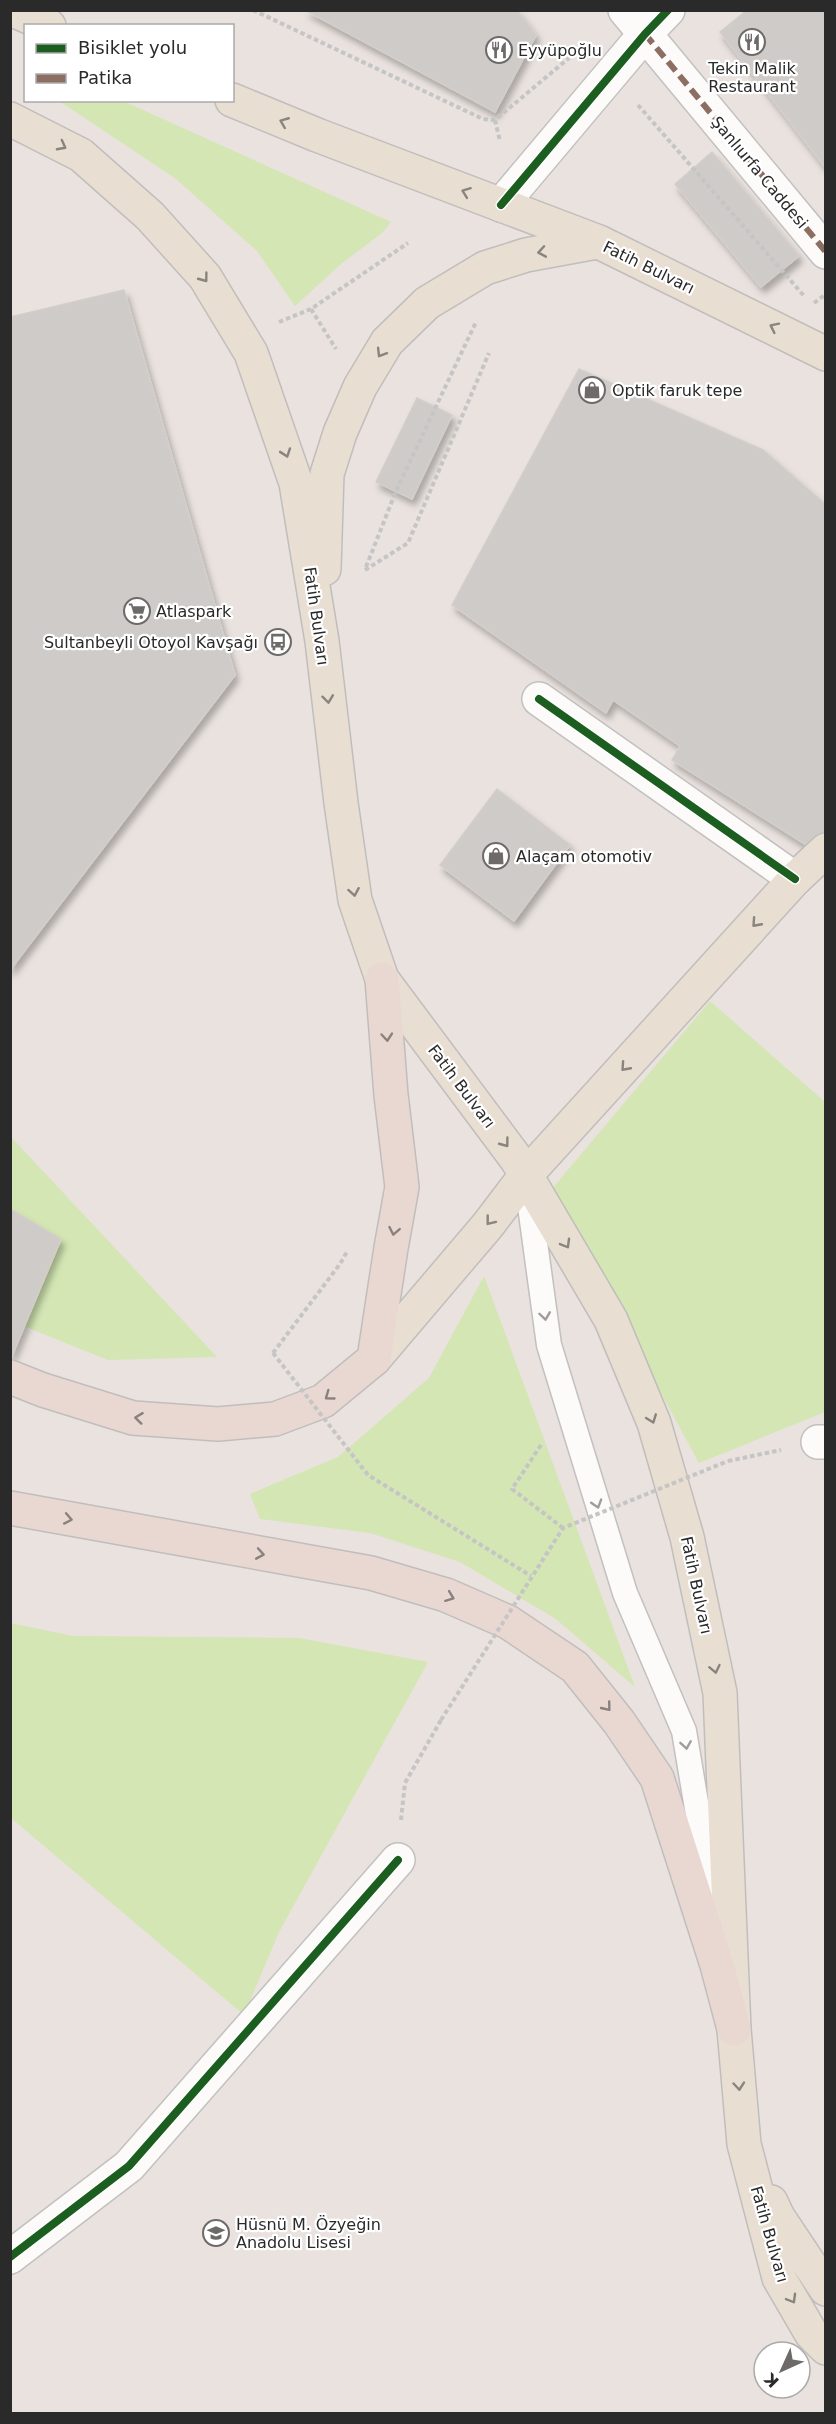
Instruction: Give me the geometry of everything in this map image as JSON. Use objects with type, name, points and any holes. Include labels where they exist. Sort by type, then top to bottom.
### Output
[{"type":"highway","points":[[10,1377],[133,1418],[218,1424],[275,1419],[322,1401],[375,1359],[402,1187],[382,979]]},
{"type":"highway","points":[[10,1508],[371,1573],[446,1595],[508,1622],[575,1667],[619,1722],[657,1778],[717,1965],[734,2029]]},
{"type":"main road","points":[[13,10],[44,24]]},
{"type":"main road","name":"Fatih Bulvarı","points":[[234,101],[599,242],[825,354]]},
{"type":"main road","name":"Fatih Bulvarı","points":[[10,119],[81,155],[150,216],[205,278],[251,352],[296,483],[322,641],[340,803],[355,900],[382,979],[510,1150],[526,1175],[611,1320],[654,1423],[687,1537],[720,1693],[734,2029],[744,2144],[779,2278],[811,2332],[825,2348]]},
{"type":"main road","points":[[322,641],[327,474],[340,433],[360,387],[387,342],[427,303],[485,268],[526,255],[599,242]]},
{"type":"main road","points":[[375,1359],[488,1225],[526,1175],[795,879],[825,850]]},
{"type":"main road","name":"Fatih Bulvarı","points":[[744,2144],[778,2217],[825,2289]]},
{"type":"street","points":[[501,205],[635,22],[668,10]]},
{"type":"street","name":"Şanlıurfa Caddesi","points":[[635,22],[825,252]]},
{"type":"street","points":[[539,699],[795,879]]},
{"type":"street","points":[[10,2257],[129,2166],[398,1860]]},
{"type":"lane","name":"Fatih Bulvarı","points":[[526,1175],[549,1345],[625,1593],[684,1731],[734,2029]]},
{"type":"path","points":[[253,10],[483,119],[495,120],[573,54]]},
{"type":"path","points":[[638,105],[812,305],[825,294]]},
{"type":"path","points":[[279,322],[311,309],[408,243]]},
{"type":"path","points":[[311,309],[341,358]]},
{"type":"path","points":[[396,491],[478,319]]},
{"type":"path","points":[[365,570],[408,543],[489,353]]},
{"type":"path","points":[[340,1264],[273,1353],[368,1475],[531,1576]]},
{"type":"path","points":[[547,1437],[512,1489],[563,1528]]},
{"type":"path","points":[[405,1783],[441,1720],[563,1528],[729,1461],[822,1442]]},
{"type":"green space","points":[[60,102],[125,102],[391,222],[382,233],[342,263],[295,306],[257,251],[176,179]]},
{"type":"green space","points":[[710,1001],[825,1102],[825,1412],[699,1463],[551,1190]]},
{"type":"green space","points":[[10,1136],[217,1357],[108,1360],[11,1321]]},
{"type":"green space","points":[[484,1276],[635,1687],[556,1619],[460,1562],[370,1533],[260,1519],[250,1494],[338,1457],[429,1378]]},
{"type":"green space","points":[[10,1623],[73,1636],[299,1638],[428,1662],[279,1932],[244,2015],[11,1818]]},
{"type":"building","points":[[305,10],[517,10],[536,35],[495,112]]},
{"type":"building","points":[[747,10],[825,10],[825,167],[720,32]]},
{"type":"building","points":[[712,152],[799,256],[761,287],[675,184]]},
{"type":"building","name":"Atlaspark","points":[[124,290],[235,675],[10,970],[10,317]]},
{"type":"building","points":[[579,369],[763,450],[825,504],[825,832],[814,836],[805,844],[672,760],[680,746],[613,700],[606,713],[452,605]]},
{"type":"building","points":[[417,398],[452,415],[412,499],[376,482]]},
{"type":"building","points":[[497,789],[570,845],[514,921],[440,865]]},
{"type":"building","points":[[10,1209],[61,1239],[11,1358],[10,1357]]},
{"type":"marked path","points":[[645,34],[826,252]]},
{"type":"cycle path","points":[[501,205],[645,34],[668,10]]},
{"type":"cycle path","points":[[539,699],[795,879]]},
{"type":"cycle path","points":[[10,2257],[129,2166],[398,1860]]},
{"type":"place","name":"Tekin Malik Restaurant","points":[[752,42]]},
{"type":"place","name":"Eyyüpoğlu","points":[[499,50]]},
{"type":"place","name":"Optik faruk tepe","points":[[592,390]]},
{"type":"place","name":"Atlaspark","points":[[137,611]]},
{"type":"place","name":"Sultanbeyli Otoyol Kavşağı","points":[[278,642]]},
{"type":"place","name":"Alaçam otomotiv","points":[[496,856]]},
{"type":"place","name":"Hüsnü M. Özyeğin Anadolu Lisesi","points":[[216,2233]]}]
